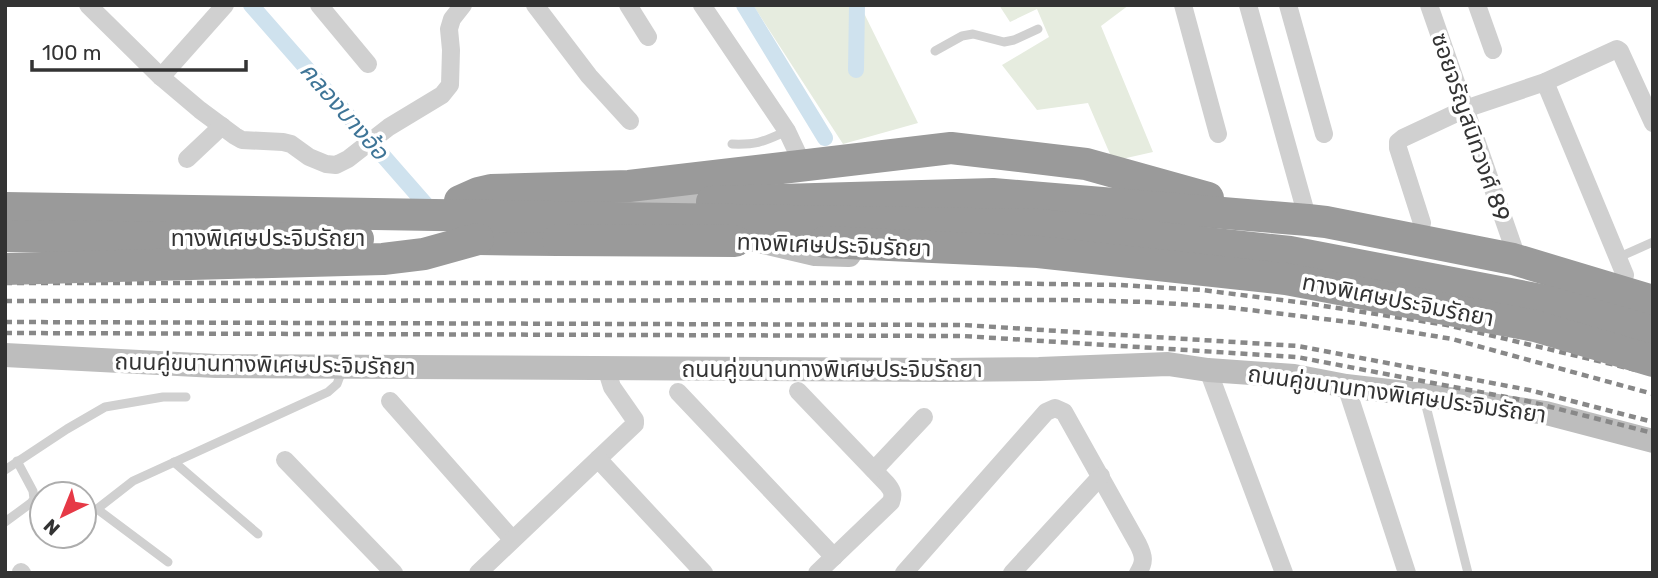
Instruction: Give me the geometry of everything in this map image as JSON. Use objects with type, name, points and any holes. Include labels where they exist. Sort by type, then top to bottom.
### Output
[{"type":"highway","points":[[450,201],[491,190],[629,186],[951,148],[1086,164],[1220,202],[1257,216]]},
{"type":"highway","points":[[720,212],[993,194],[1326,222],[1513,259],[1653,300]]},
{"type":"highway","name":"ทางพิเศษประจิมรัถยา","points":[[5,208],[1039,225],[1290,252],[1541,300],[1653,330]]},
{"type":"highway","name":"ทางพิเศษประจิมรัถยา","points":[[5,236],[824,242],[1052,254],[1286,279],[1535,326],[1653,361]]},
{"type":"highway","points":[[5,270],[383,259],[424,254],[478,240]]},
{"type":"main road","points":[[5,201],[450,201],[720,212],[746,238],[815,254],[1033,261],[1056,254],[1096,230],[1119,228],[1310,243],[1361,250],[1512,281],[1653,330]]},
{"type":"main road","points":[[224,201],[227,250]]},
{"type":"main road","points":[[5,251],[715,252],[728,241],[720,212]]},
{"type":"main road","name":"ถนนคู่ขนานทางพิเศษประจิมรัถยา","points":[[5,355],[216,366],[344,367],[945,370],[1168,364],[1208,370],[1294,376],[1346,386],[1546,413],[1653,441]]},
{"type":"street","points":[[88,5],[161,77],[200,110],[242,140],[283,142],[309,157],[336,165],[348,159],[389,127],[442,95],[450,85],[452,50],[449,29],[452,19],[463,5]]},
{"type":"street","points":[[161,77],[225,5]]},
{"type":"street","points":[[319,5],[368,64]]},
{"type":"street","points":[[535,5],[589,76],[630,121]]},
{"type":"street","points":[[628,5],[648,37]]},
{"type":"street","points":[[702,5],[787,131],[803,165]]},
{"type":"street","points":[[1183,5],[1218,134]]},
{"type":"street","points":[[1248,5],[1306,213]]},
{"type":"street","points":[[1288,5],[1324,134]]},
{"type":"street","name":"ซอยจรัญสนิทวงศ์ 89","points":[[1429,5],[1514,249]]},
{"type":"street","points":[[1477,5],[1493,50]]},
{"type":"street","points":[[1422,223],[1398,142],[1465,109],[1545,82],[1617,49],[1653,123]]},
{"type":"street","points":[[1545,82],[1625,275]]},
{"type":"street","points":[[187,159],[229,131]]},
{"type":"street","points":[[478,573],[635,424],[635,419],[611,387],[606,368]]},
{"type":"street","points":[[1208,370],[1284,573]]},
{"type":"street","points":[[1346,386],[1407,573]]},
{"type":"street","points":[[798,391],[892,490],[893,497],[891,502],[817,573]]},
{"type":"street","points":[[678,392],[834,557]]},
{"type":"street","points":[[390,401],[512,539]]},
{"type":"street","points":[[904,573],[1046,412],[1055,408],[1064,412],[1144,556],[1138,573]]},
{"type":"street","points":[[874,470],[924,416]]},
{"type":"street","points":[[598,459],[704,573]]},
{"type":"street","points":[[285,460],[387,570]]},
{"type":"street","points":[[1012,573],[1101,476]]},
{"type":"lane","points":[[935,51],[962,36],[974,34],[1004,42],[1038,29]]},
{"type":"lane","points":[[733,144],[748,145],[766,141],[787,131]]},
{"type":"lane","points":[[1617,258],[1653,242]]},
{"type":"lane","points":[[168,562],[97,509],[133,481],[328,392],[337,384],[344,367]]},
{"type":"lane","points":[[1423,395],[1468,573]]},
{"type":"lane","points":[[5,470],[105,407],[163,397],[186,397]]},
{"type":"lane","points":[[5,522],[34,499],[33,491],[17,461]]},
{"type":"lane","points":[[174,462],[258,534]]},
{"type":"shaded area","points":[[753,5],[860,5],[918,123],[843,144]]},
{"type":"shaded area","points":[[999,5],[1129,5],[1101,26],[1153,152],[1113,161],[1088,103],[1037,110],[1002,65],[1049,37],[1037,9],[1010,22]]},
{"type":"waterway","name":"คลองบางอ้อ","points":[[251,5],[435,215]]},
{"type":"waterway","points":[[744,5],[825,138]]},
{"type":"waterway","points":[[856,70],[857,5]]},
{"type":"railway","points":[[5,283],[1119,285],[1202,290],[1447,325],[1653,374]]},
{"type":"railway","points":[[5,301],[1147,302],[1225,307],[1357,323],[1452,339],[1653,394]]},
{"type":"railway","points":[[5,322],[963,325],[1298,346],[1529,390],[1653,422]]},
{"type":"railway","points":[[5,333],[963,336],[1297,357],[1527,401],[1653,433]]}]
